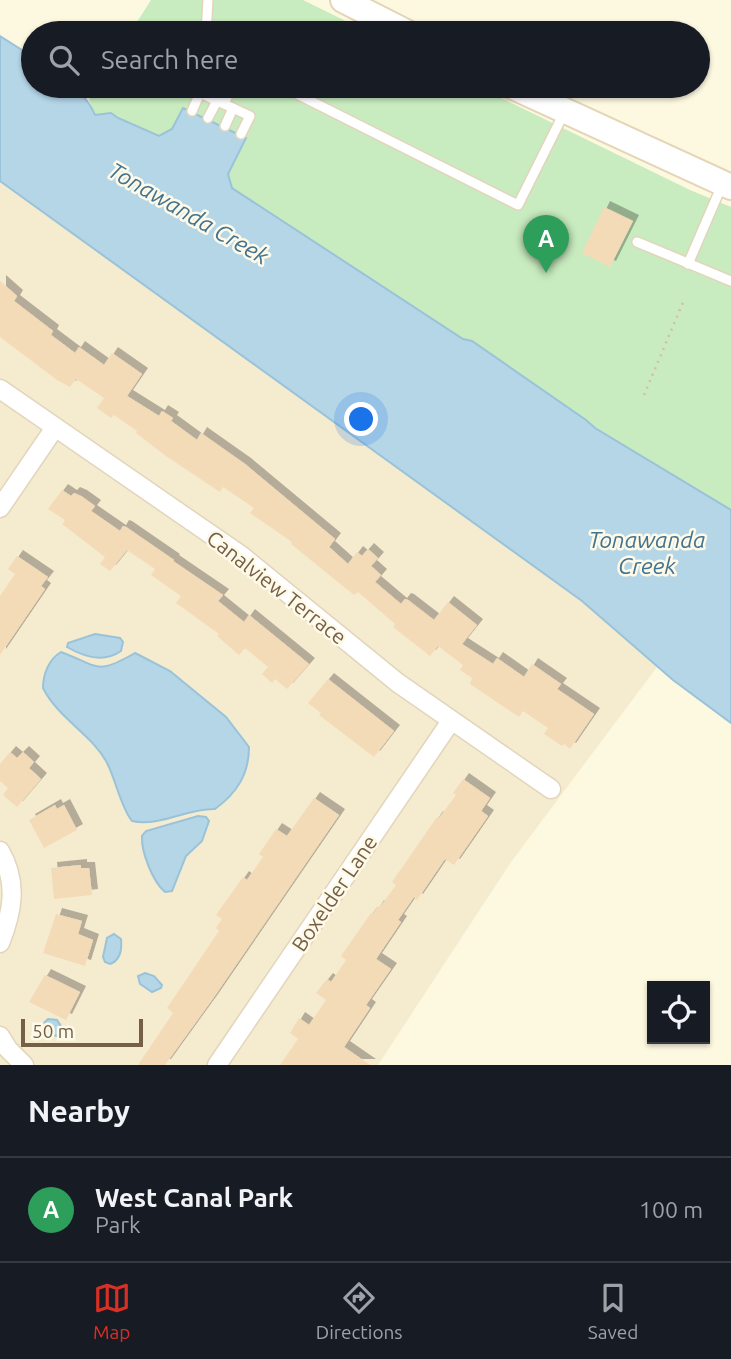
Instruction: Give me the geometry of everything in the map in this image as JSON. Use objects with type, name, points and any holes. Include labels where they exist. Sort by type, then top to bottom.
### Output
[{"type":"street","points":[[343,0],[384,21]]},
{"type":"street","points":[[537,98],[727,185]]},
{"type":"street","name":"Canalview Terrace","points":[[0,389],[54,429],[242,556],[387,675],[551,789]]},
{"type":"street","points":[[0,508],[54,429]]},
{"type":"street","name":"Boxelder Lane","points":[[217,1065],[452,721]]},
{"type":"street","points":[[0,851],[9,869],[13,896],[0,943]]},
{"type":"street","points":[[0,1037],[24,1065]]},
{"type":"lane","points":[[207,21],[208,0]]},
{"type":"lane","points":[[192,111],[198,98]]},
{"type":"lane","points":[[212,98],[250,116],[241,134]]},
{"type":"lane","points":[[225,126],[227,98]]},
{"type":"lane","points":[[305,98],[518,205],[565,111]]},
{"type":"lane","points":[[208,118],[225,104]]},
{"type":"lane","points":[[688,264],[727,185]]},
{"type":"lane","points":[[637,242],[731,281]]},
{"type":"path","points":[[643,395],[684,300]]},
{"type":"shaded area","points":[[0,181],[582,601],[657,667],[511,862],[378,1065],[0,1065]]},
{"type":"green space","points":[[151,0],[303,0],[346,21],[138,21]]},
{"type":"green space","points":[[502,98],[690,190],[731,207],[731,510],[595,428],[473,341],[463,339],[232,188],[228,174],[245,138],[172,129],[159,136],[111,113],[95,115],[89,100]]},
{"type":"water","name":"Tonawanda Creek","points":[[0,36],[21,49],[21,98],[85,98],[95,115],[111,113],[159,136],[172,129],[183,108],[246,138],[228,174],[232,188],[463,339],[472,341],[595,428],[731,510],[731,723],[673,680],[582,601],[0,181]]},
{"type":"water","points":[[95,634],[120,638],[123,642],[121,651],[101,658],[80,654],[67,647],[68,643]]},
{"type":"water","points":[[61,652],[97,666],[112,665],[135,653],[170,671],[226,717],[249,747],[244,774],[230,796],[215,809],[195,811],[153,822],[132,821],[124,808],[106,761],[92,742],[49,699],[43,688],[48,667]]},
{"type":"water","points":[[198,816],[206,817],[209,821],[202,841],[186,856],[172,891],[165,892],[149,866],[143,850],[142,836],[146,831]]},
{"type":"water","points":[[114,934],[121,939],[121,950],[119,957],[110,964],[105,962],[103,957],[107,938]]},
{"type":"water","points":[[145,973],[154,976],[162,985],[161,988],[152,992],[140,984],[138,976]]},
{"type":"water","points":[[48,1019],[57,1020],[65,1032],[63,1037],[47,1034],[42,1025]]},
{"type":"building","points":[[604,207],[633,221],[610,267],[582,253]]},
{"type":"building","points":[[0,281],[17,296],[14,301],[53,331],[51,335],[75,353],[79,347],[104,365],[112,353],[142,374],[127,396],[159,416],[162,411],[197,440],[201,433],[245,464],[335,539],[329,547],[348,564],[357,552],[362,556],[368,549],[378,558],[371,566],[381,575],[375,582],[401,604],[405,599],[408,600],[434,620],[448,602],[477,625],[462,644],[493,664],[497,658],[524,677],[532,664],[561,684],[557,689],[594,714],[570,749],[544,734],[548,728],[523,711],[519,717],[470,684],[472,678],[460,670],[463,665],[438,646],[430,656],[393,627],[395,624],[358,592],[354,595],[291,544],[292,542],[250,513],[254,508],[223,487],[220,492],[166,456],[114,415],[111,418],[97,408],[104,398],[76,379],[70,387],[57,380],[0,337]]},
{"type":"building","points":[[62,490],[71,496],[74,493],[81,496],[95,506],[91,511],[120,531],[123,526],[126,527],[174,560],[223,595],[218,601],[244,622],[249,615],[309,664],[287,689],[275,679],[272,683],[262,674],[268,667],[245,648],[239,655],[217,636],[219,634],[176,603],[181,596],[151,575],[155,569],[127,550],[110,571],[100,564],[105,557],[62,524],[65,520],[48,509]]},
{"type":"building","points":[[17,556],[48,577],[41,586],[45,589],[0,655],[0,596],[15,574],[8,569]]},
{"type":"building","points":[[328,679],[394,731],[374,757],[319,715],[321,713],[308,703]]},
{"type":"building","points":[[10,752],[17,758],[23,752],[34,762],[29,768],[41,779],[17,807],[3,795],[8,788],[0,781],[0,764]]},
{"type":"building","points":[[463,779],[490,798],[481,811],[488,816],[454,865],[445,859],[417,900],[414,897],[376,959],[391,969],[366,1005],[370,1008],[344,1047],[370,1065],[280,1065],[298,1039],[290,1033],[299,1018],[309,1025],[326,1000],[316,993],[327,979],[331,982],[346,960],[341,956],[371,913],[380,907],[396,885],[392,882],[437,817],[439,818],[456,795],[453,793]]},
{"type":"building","points":[[314,798],[339,815],[165,1065],[138,1065],[173,1013],[167,1008],[219,931],[216,928],[222,919],[216,915],[243,877],[247,880],[263,857],[259,854],[276,829],[287,836]]},
{"type":"building","points":[[55,805],[57,809],[64,805],[77,830],[44,848],[29,820]]},
{"type":"building","points":[[81,865],[81,868],[89,868],[92,895],[54,899],[51,868]]},
{"type":"building","points":[[56,914],[82,921],[78,934],[93,940],[85,966],[43,953]]},
{"type":"building","points":[[45,975],[80,992],[66,1020],[29,1002]]},
{"type":"place","name":"West Canal Park","points":[[546,273]]}]
